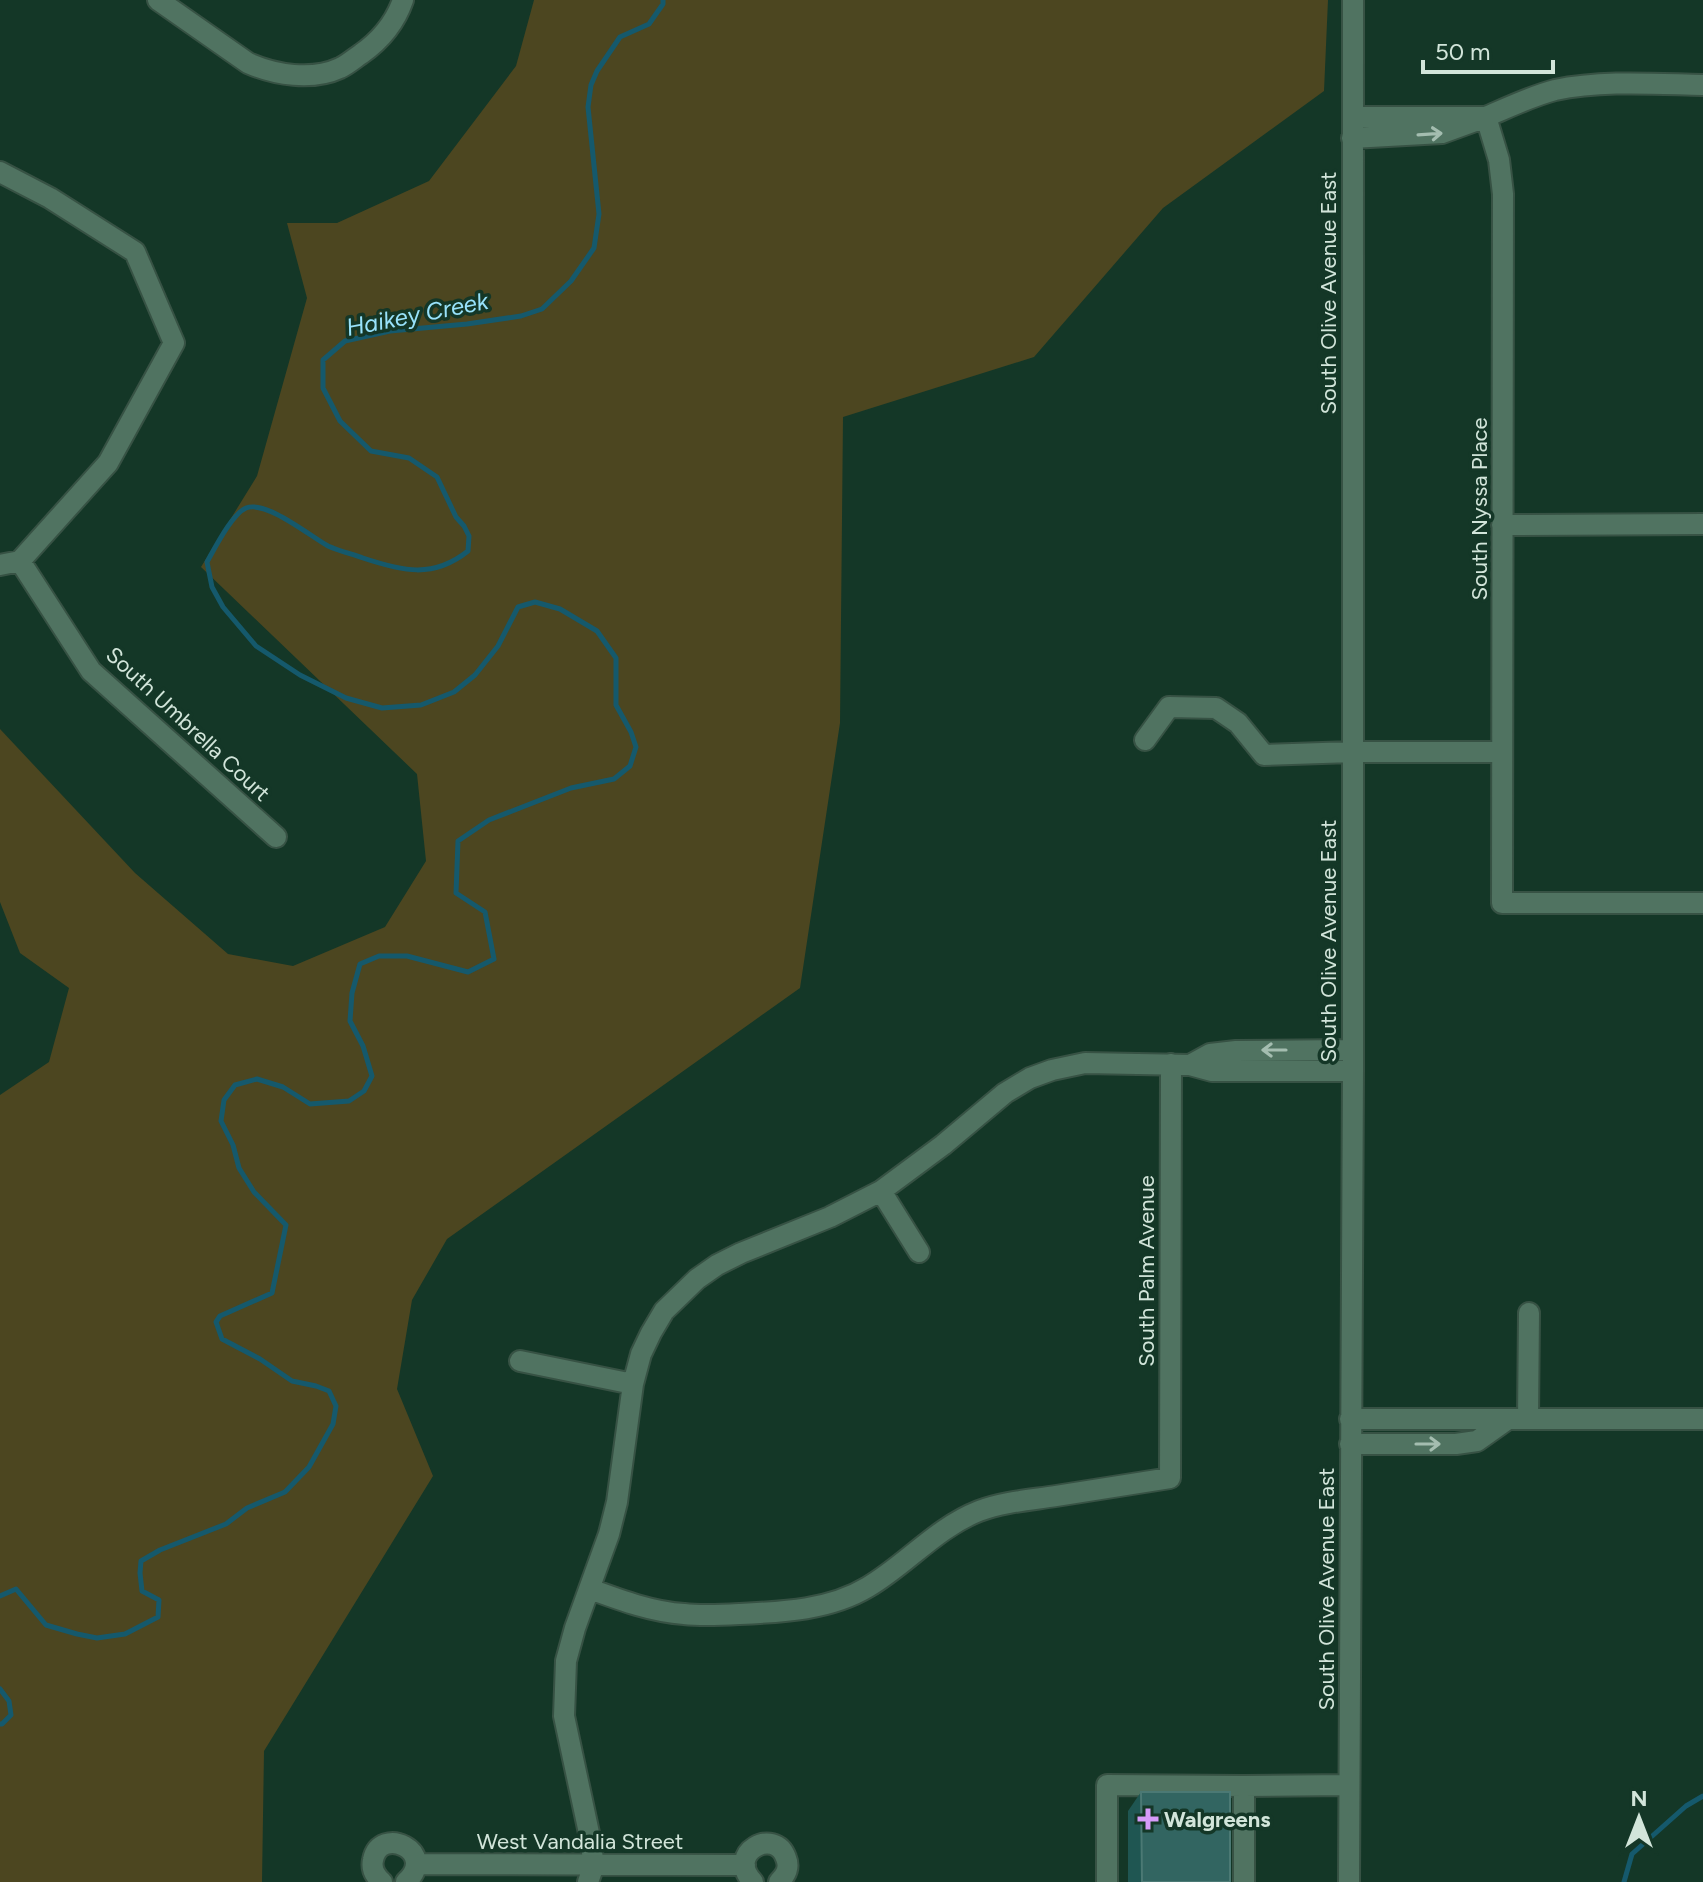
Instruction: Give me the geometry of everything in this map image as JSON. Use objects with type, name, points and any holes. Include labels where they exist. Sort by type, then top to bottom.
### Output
[{"type":"street","points":[[158,0],[248,63],[278,73],[308,74],[340,68],[380,39],[403,0]]},
{"type":"street","name":"South Olive Avenue East","points":[[1349,1882],[1353,0]]},
{"type":"street","points":[[1352,127],[1442,133],[1540,95],[1570,88],[1703,85]]},
{"type":"street","name":"South Nyssa Place","points":[[1486,117],[1499,160],[1503,194],[1502,903],[1703,903]]},
{"type":"street","points":[[0,172],[39,192],[135,252],[174,343],[108,463],[10,563]]},
{"type":"street","points":[[1502,525],[1703,524]]},
{"type":"street","name":"South Umbrella Court","points":[[10,563],[91,671],[276,837]]},
{"type":"street","points":[[1145,740],[1169,707],[1216,708],[1238,723],[1264,755],[1502,752]]},
{"type":"street","points":[[1181,1064],[1210,1054],[1236,1051],[1352,1050]]},
{"type":"street","points":[[609,1882],[591,1874],[586,1811],[563,1708],[566,1661],[617,1502],[633,1384],[641,1354],[664,1311],[697,1279],[717,1265],[830,1217],[881,1191],[1005,1093],[1030,1078],[1052,1070],[1085,1063],[1181,1064],[1212,1071],[1353,1071]]},
{"type":"street","name":"South Palm Avenue","points":[[590,1589],[633,1604],[684,1614],[804,1609],[844,1599],[866,1588],[940,1532],[960,1519],[983,1510],[1170,1478],[1181,1064]]},
{"type":"street","points":[[881,1191],[919,1252]]},
{"type":"street","points":[[1518,1419],[1529,1313]]},
{"type":"street","points":[[520,1361],[633,1384]]},
{"type":"street","points":[[1350,1419],[1703,1419]]},
{"type":"street","points":[[1350,1444],[1456,1444],[1477,1441],[1518,1419]]},
{"type":"street","points":[[1107,1882],[1107,1785],[1349,1785]]},
{"type":"street","points":[[1244,1786],[1244,1882]]},
{"type":"street","name":"West Vandalia Street","points":[[382,1882],[375,1874],[373,1860],[385,1844],[392,1843],[406,1846],[414,1857],[411,1873],[591,1874],[749,1874],[749,1852],[762,1844],[776,1846],[788,1864],[779,1882]]},
{"type":"shaded area","points":[[534,0],[1328,0],[1324,91],[1163,208],[1034,357],[843,417],[840,723],[800,988],[447,1239],[412,1300],[397,1389],[433,1476],[264,1751],[262,1882],[0,1882],[0,1095],[49,1062],[69,988],[20,953],[0,902],[0,729],[135,873],[228,954],[293,966],[385,927],[426,861],[417,774],[201,567],[257,476],[307,298],[287,223],[337,223],[429,181],[516,66]]},
{"type":"building","name":"Walgreens","points":[[1141,1792],[1230,1792],[1230,1882],[1142,1882]]},
{"type":"waterway","name":"Haikey Creek","points":[[0,1596],[16,1589],[46,1625],[97,1638],[125,1634],[158,1617],[159,1600],[142,1591],[141,1561],[160,1550],[226,1524],[247,1508],[285,1492],[309,1467],[333,1424],[336,1406],[329,1391],[292,1381],[260,1359],[222,1339],[216,1322],[220,1316],[272,1293],[286,1225],[254,1192],[239,1168],[233,1145],[221,1121],[224,1100],[235,1085],[257,1079],[283,1087],[310,1104],[349,1101],[364,1091],[372,1076],[363,1046],[350,1021],[352,993],[360,964],[379,956],[407,956],[468,972],[494,959],[485,912],[456,893],[458,841],[489,820],[571,788],[614,779],[630,766],[636,747],[616,705],[616,658],[597,631],[560,609],[535,602],[518,607],[498,646],[475,675],[454,692],[421,705],[382,708],[346,698],[300,675],[256,646],[223,607],[212,587],[207,562],[235,517],[246,508],[255,507],[288,520],[328,546],[404,569],[442,566],[468,551],[469,536],[437,477],[409,458],[371,451],[340,421],[323,388],[323,360],[345,341],[390,331],[521,316],[542,309],[571,281],[594,248],[599,214],[588,107],[591,85],[620,37],[649,24],[663,0]]},
{"type":"waterway","name":"Haikey Creek","points":[[0,1689],[9,1701],[11,1715],[0,1724]]},
{"type":"waterway","points":[[1624,1882],[1632,1854],[1686,1806],[1703,1796]]},
{"type":"place","name":"Walgreens","points":[[1148,1819]]}]
